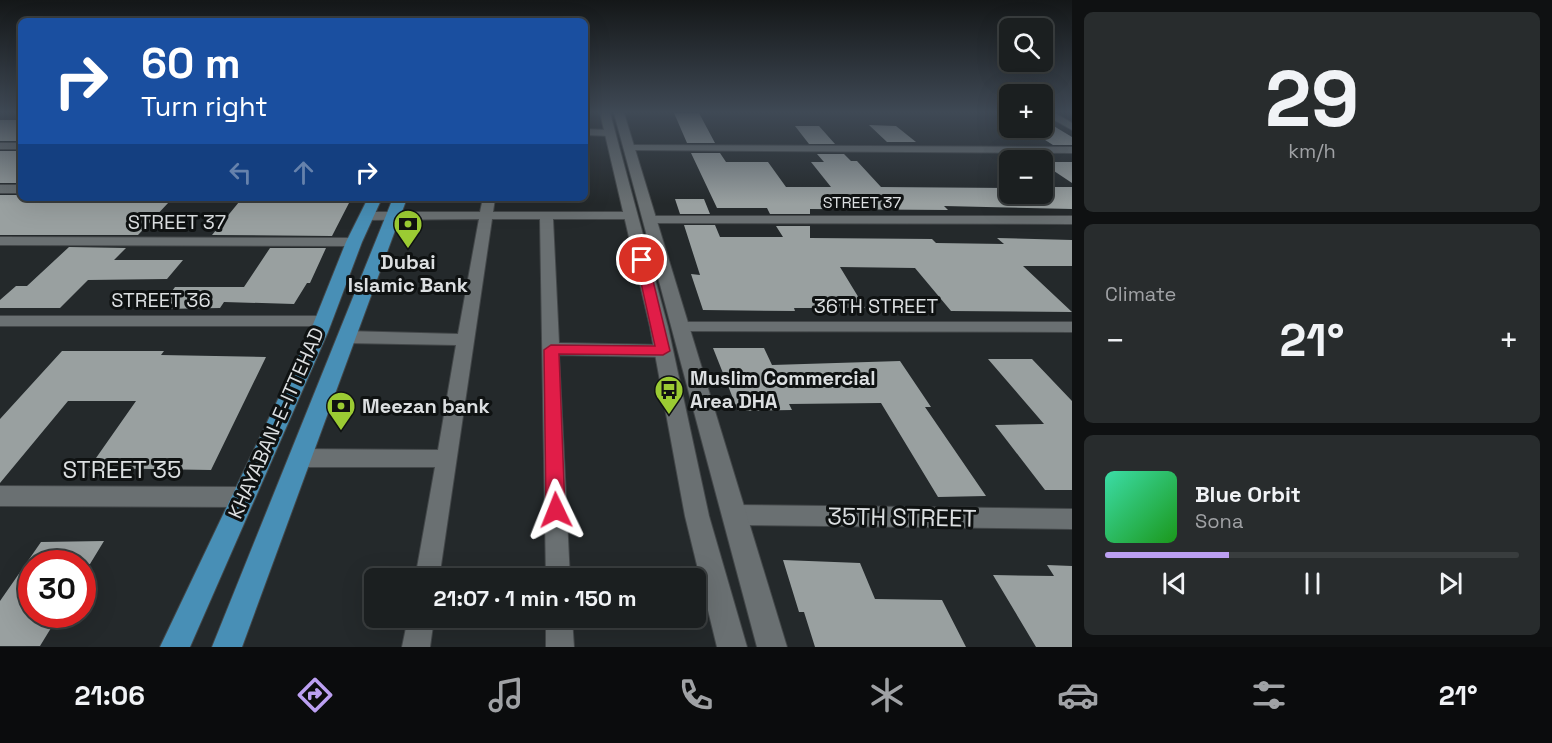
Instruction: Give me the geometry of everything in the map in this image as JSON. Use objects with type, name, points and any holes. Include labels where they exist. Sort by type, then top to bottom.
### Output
[{"type":"main road","name":"KHAYABAN-E-ITTEHAD","points":[[175,647],[321,326],[354,242],[371,206]]},
{"type":"main road","name":"KHAYABAN-E-ITTEHAD","points":[[227,647],[397,206]]},
{"type":"street","points":[[618,143],[651,220],[652,260],[663,351],[697,516],[732,647]]},
{"type":"street","points":[[624,143],[630,210],[680,327],[772,647]]},
{"type":"street","points":[[0,146],[18,146]]},
{"type":"street","points":[[627,160],[1072,150]]},
{"type":"street","points":[[0,189],[18,189]]},
{"type":"street","points":[[371,206],[488,206],[630,210]]},
{"type":"street","points":[[488,206],[546,215],[630,210]]},
{"type":"street","points":[[429,568],[488,206]]},
{"type":"street","points":[[546,215],[558,568]]},
{"type":"street","name":"STREET 37","points":[[651,220],[1072,220]]},
{"type":"street","name":"STREET 37","points":[[0,241],[354,242]]},
{"type":"street","name":"STREET 36","points":[[0,321],[321,326]]},
{"type":"street","name":"STREET 36","points":[[0,332],[321,326]]},
{"type":"street","name":"36TH STREET","points":[[680,327],[1072,327]]},
{"type":"street","points":[[346,337],[466,340]]},
{"type":"street","points":[[551,350],[663,351]]},
{"type":"street","points":[[679,426],[707,425]]},
{"type":"street","points":[[300,458],[447,459]]},
{"type":"street","name":"STREET 35","points":[[0,496],[243,497]]},
{"type":"street","name":"35TH STREET","points":[[733,515],[1072,519]]},
{"type":"street","points":[[416,647],[419,628]]},
{"type":"street","points":[[559,628],[560,647]]},
{"type":"building","points":[[1050,143],[1072,143],[1053,145]]},
{"type":"building","points":[[0,151],[18,151],[18,183],[0,183]]},
{"type":"building","points":[[691,153],[720,153],[726,162],[768,162],[786,187],[831,187],[811,162],[824,162],[817,154],[844,154],[851,161],[857,161],[881,187],[999,188],[999,204],[1053,204],[1053,187],[1072,187],[1072,209],[944,206],[948,210],[810,209],[810,214],[770,214],[767,208],[717,208]]},
{"type":"building","points":[[1053,162],[1072,162],[1072,183],[1053,170]]},
{"type":"building","points":[[0,195],[18,195],[18,201],[169,202],[138,235],[0,235]]},
{"type":"building","points":[[675,199],[704,199],[710,214],[680,214]]},
{"type":"building","points":[[239,202],[349,203],[332,236],[212,235]]},
{"type":"building","points":[[684,225],[715,225],[720,237],[783,237],[776,226],[810,226],[810,238],[932,239],[936,243],[1004,244],[997,238],[1072,240],[1072,266],[1023,266],[1072,312],[951,311],[915,268],[840,267],[865,308],[794,308],[795,311],[703,310],[691,274],[700,275]]},
{"type":"building","points":[[69,247],[126,248],[114,260],[183,260],[167,279],[88,280],[60,308],[0,308],[0,300],[16,286],[27,286]]},
{"type":"building","points":[[270,248],[326,248],[310,283],[307,283],[294,304],[224,302],[220,308],[159,309],[175,287],[244,287]]},
{"type":"building","points":[[713,348],[764,348],[772,365],[900,361],[931,407],[925,407],[986,496],[938,497],[881,403],[789,404],[792,410],[738,411]]},
{"type":"building","points":[[62,351],[164,351],[161,355],[266,357],[211,470],[89,468],[136,401],[68,401],[0,483],[0,419]]},
{"type":"building","points":[[988,359],[1032,359],[1072,401],[1072,490],[1045,490],[995,425],[1044,424]]},
{"type":"building","points":[[104,541],[96,554],[96,550],[35,550],[41,542]]},
{"type":"building","points":[[783,560],[860,563],[875,599],[942,600],[966,647],[815,647],[804,612],[799,612]]},
{"type":"building","points":[[1047,565],[1072,566],[1072,647],[1036,647],[993,575],[1054,576]]},
{"type":"building","points":[[18,575],[18,628],[51,628],[40,646],[0,646],[0,601]]},
{"type":"place","name":"Dubai Islamic Bank","points":[[408,250]]},
{"type":"place","name":"Muslim Commercial Area DHA","points":[[669,416]]},
{"type":"place","name":"Meezan bank","points":[[341,432]]},
{"type":"route","points":[[556,510],[551,350],[663,351],[642,260]]}]
